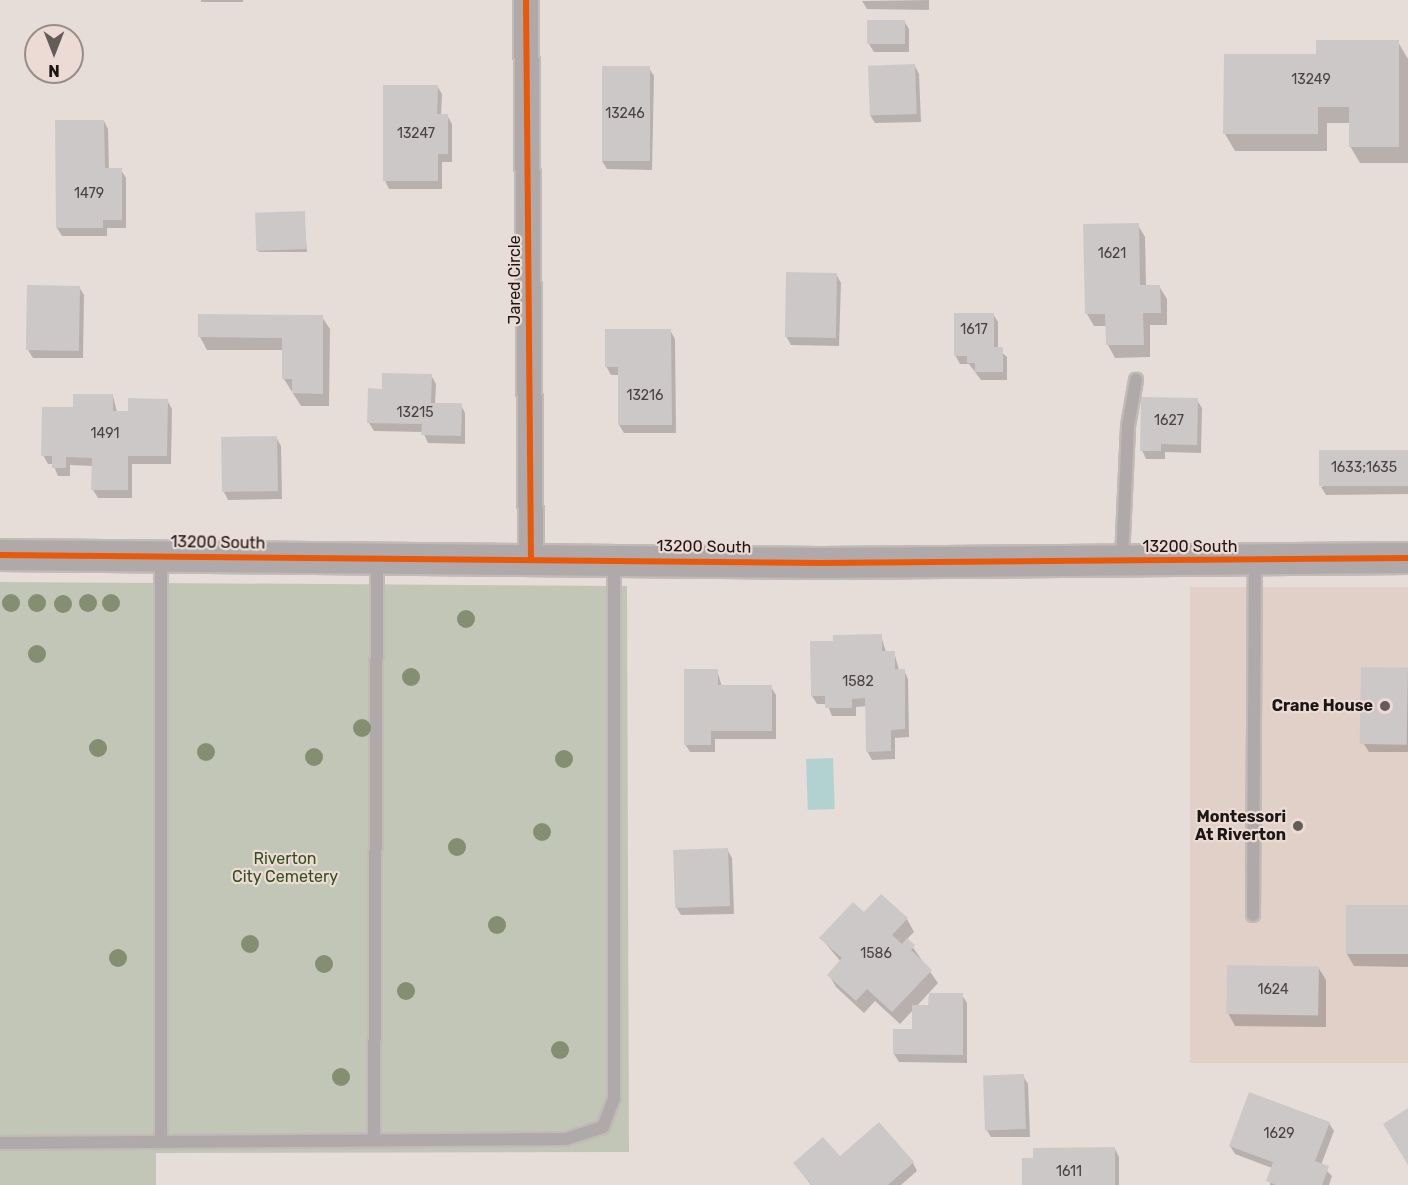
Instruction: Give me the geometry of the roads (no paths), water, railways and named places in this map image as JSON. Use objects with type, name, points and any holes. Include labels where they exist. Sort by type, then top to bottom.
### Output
[{"type":"street","name":"Jared Circle","points":[[526,0],[531,559]]},
{"type":"street","name":"13200 South","points":[[0,555],[614,560],[1122,561],[1408,558]]},
{"type":"lane","points":[[1122,561],[1128,426],[1137,380]]},
{"type":"lane","points":[[161,556],[161,1142]]},
{"type":"lane","points":[[374,1140],[377,558]]},
{"type":"lane","points":[[0,1143],[566,1139],[603,1127],[614,1098],[614,560]]},
{"type":"lane","points":[[1253,915],[1255,560]]},
{"type":"water","points":[[833,758],[835,809],[808,810],[806,759]]},
{"type":"place","name":"Crane House","points":[[1385,706]]},
{"type":"place","name":"Montessori At Riverton","points":[[1298,826]]},
{"type":"park label","name":"Riverton City Cemetery","points":[[285,868]]}]
